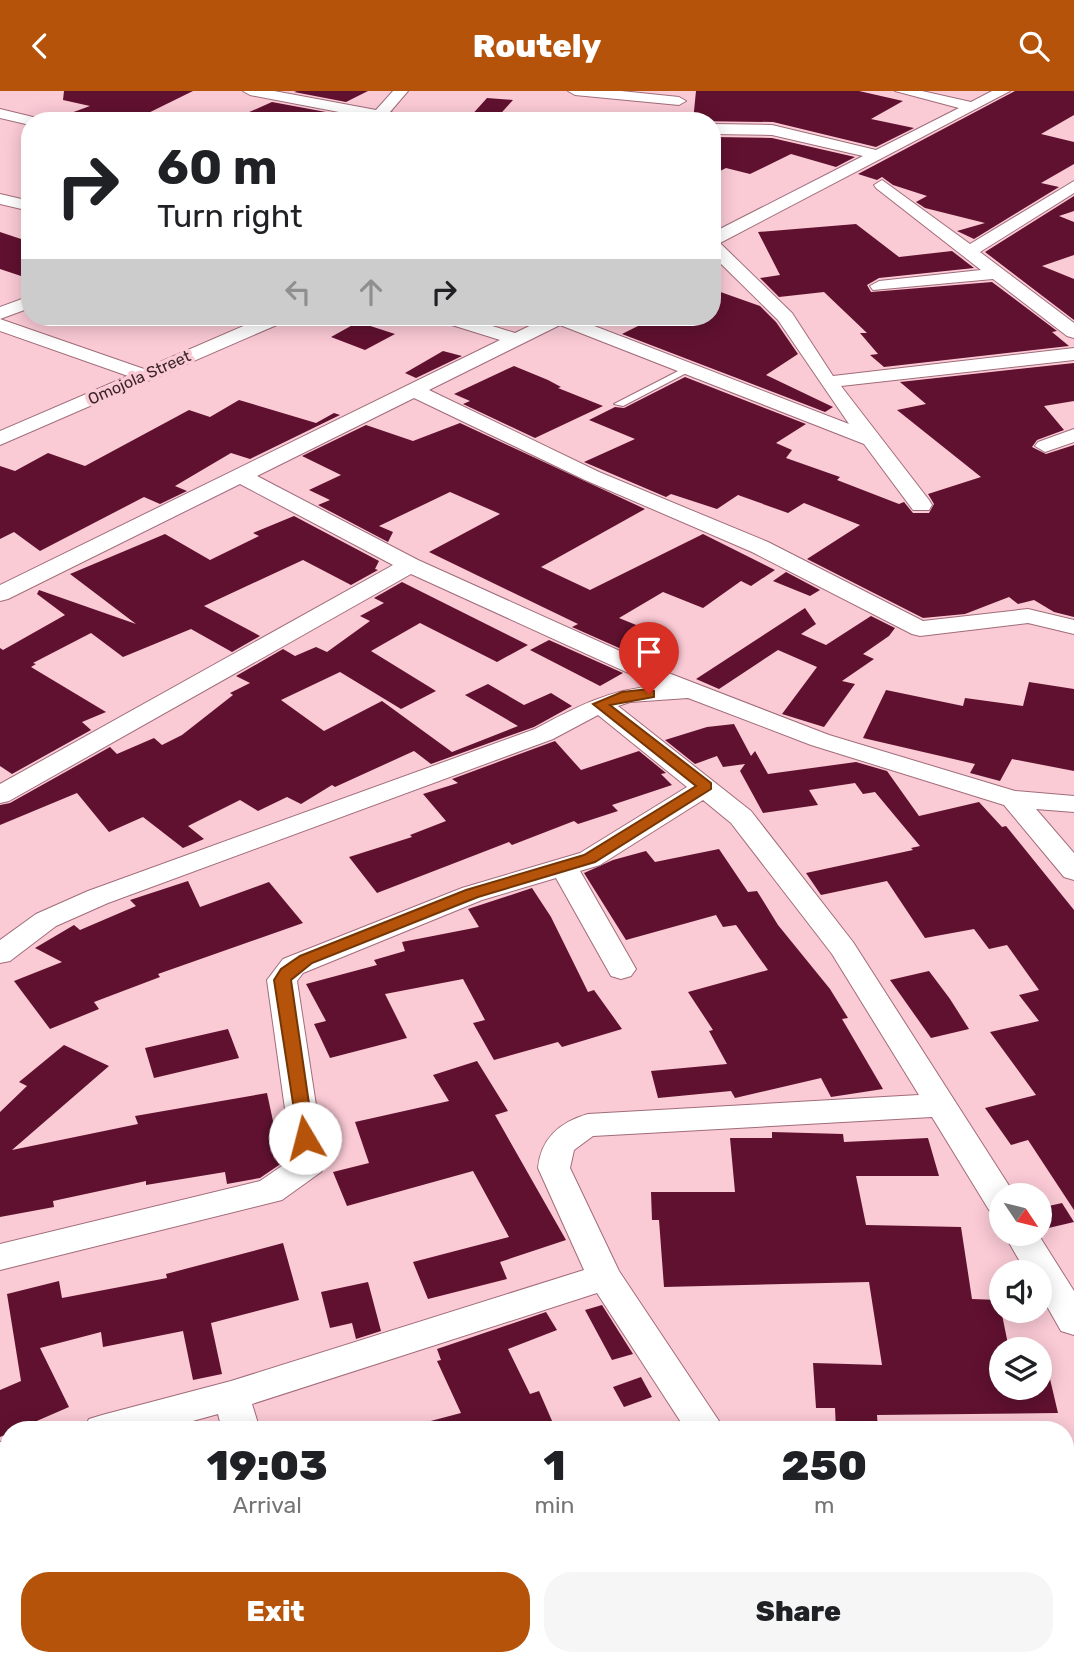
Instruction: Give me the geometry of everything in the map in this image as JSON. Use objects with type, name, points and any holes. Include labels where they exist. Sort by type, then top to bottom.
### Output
[{"type":"street","points":[[250,91],[364,112]]},
{"type":"street","points":[[383,112],[401,91]]},
{"type":"street","points":[[575,91],[679,101]]},
{"type":"street","points":[[902,91],[970,106]]},
{"type":"street","points":[[721,237],[1003,91]]},
{"type":"street","points":[[0,113],[21,118]]},
{"type":"street","points":[[721,129],[772,130],[877,155]]},
{"type":"street","points":[[883,185],[1074,332]]},
{"type":"street","points":[[970,251],[1074,186]]},
{"type":"street","points":[[0,199],[21,204]]},
{"type":"street","points":[[0,215],[21,208]]},
{"type":"street","points":[[721,251],[785,317],[828,381],[921,505]]},
{"type":"street","points":[[878,286],[999,273]]},
{"type":"street","points":[[0,313],[21,305]]},
{"type":"street","points":[[0,325],[143,375]]},
{"type":"street","name":"Omojola Street","points":[[0,439],[258,326]]},
{"type":"street","points":[[474,326],[514,339]]},
{"type":"street","points":[[0,593],[542,326]]},
{"type":"street","points":[[580,326],[873,440]]},
{"type":"street","points":[[828,381],[1074,354]]},
{"type":"street","points":[[411,389],[592,477],[760,547],[919,629],[1028,616],[1074,627]]},
{"type":"street","points":[[1045,446],[1074,435]]},
{"type":"street","points":[[241,476],[410,565],[692,690],[820,740],[1013,799],[1074,804]]},
{"type":"street","points":[[0,795],[410,565]]},
{"type":"street","points":[[616,658],[614,699],[741,817],[809,902],[843,949],[990,1183]]},
{"type":"street","points":[[0,954],[46,920],[98,897],[544,734],[614,699],[692,690]]},
{"type":"street","points":[[0,1257],[270,1191],[309,1164],[282,980],[287,972],[306,960],[472,894],[590,859],[706,786]]},
{"type":"street","points":[[1013,799],[1074,871]]},
{"type":"street","points":[[563,866],[621,969]]},
{"type":"street","points":[[700,1421],[605,1277],[554,1168],[555,1150],[566,1135],[588,1125],[942,1105]]},
{"type":"street","points":[[1028,1246],[1074,1321]]},
{"type":"street","points":[[173,1421],[236,1413],[605,1277]]},
{"type":"lane","points":[[619,404],[689,369]]},
{"type":"building","points":[[64,91],[193,91],[150,112],[74,112],[90,106],[63,100]]},
{"type":"building","points":[[368,91],[346,102],[294,92]]},
{"type":"building","points":[[696,91],[859,91],[903,101],[871,119],[914,128],[876,147],[773,122],[721,121],[721,112],[694,112]]},
{"type":"building","points":[[1015,91],[1074,91],[1074,115],[1041,134],[1074,142],[1074,164],[1041,183],[1059,187],[974,239],[957,231],[985,223],[925,208],[916,202],[927,196],[893,185],[882,177],[877,180],[858,174]]},
{"type":"building","points":[[487,98],[513,100],[502,112],[474,112]]},
{"type":"building","points":[[272,102],[326,112],[249,112]]},
{"type":"building","points":[[721,137],[772,138],[855,157],[836,167],[791,154],[750,174],[726,168],[721,170]]},
{"type":"building","points":[[1074,196],[1074,211],[1059,216],[1074,222],[1074,255],[1042,266],[1074,279],[1074,320],[985,252]]},
{"type":"building","points":[[856,224],[899,257],[952,251],[974,268],[879,278],[867,285],[871,292],[992,282],[1057,331],[1052,332],[1069,346],[884,367],[870,355],[878,354],[860,333],[867,333],[824,292],[779,297],[760,278],[780,275],[758,232]]},
{"type":"building","points":[[0,232],[21,239],[21,276],[0,269]]},
{"type":"building","points":[[721,292],[760,306],[776,322],[798,354],[766,375],[833,407],[825,412],[622,334],[638,326],[721,326]]},
{"type":"building","points":[[351,326],[370,326],[395,334],[365,350],[331,337]]},
{"type":"building","points":[[443,351],[462,356],[416,378],[405,373]]},
{"type":"building","points":[[1074,363],[1074,401],[1044,406],[1064,430],[1037,440],[1032,447],[1046,454],[1074,445],[1074,617],[1054,612],[1034,600],[1018,604],[1009,597],[965,614],[923,618],[807,559],[860,525],[804,503],[788,513],[738,495],[717,509],[671,494],[666,497],[584,462],[635,439],[589,420],[615,407],[624,408],[685,377],[806,424],[776,443],[792,450],[786,458],[840,477],[837,480],[899,504],[904,502],[913,513],[929,513],[934,504],[928,494],[981,477],[897,410],[926,404],[900,382]]},
{"type":"building","points":[[514,366],[603,406],[535,438],[463,404],[470,401],[454,394]]},
{"type":"building","points":[[239,400],[316,423],[334,413],[340,415],[250,459],[231,453],[175,486],[187,491],[160,504],[144,497],[40,551],[14,532],[0,539],[0,466],[15,471],[48,453],[85,466],[189,410],[210,417]]},
{"type":"building","points":[[460,423],[645,509],[541,567],[590,590],[703,534],[775,570],[751,586],[741,581],[703,608],[663,592],[619,618],[668,638],[644,655],[651,657],[646,660],[572,627],[578,624],[429,552],[500,514],[450,492],[379,526],[393,532],[388,542],[318,505],[330,500],[309,490],[341,475],[302,456],[366,425],[413,441]]},
{"type":"building","points":[[294,516],[379,561],[375,569],[378,570],[351,585],[303,560],[204,606],[260,636],[232,652],[191,629],[123,657],[91,633],[33,663],[36,664],[31,667],[106,712],[82,722],[91,730],[12,774],[0,766],[0,648],[3,650],[65,615],[37,594],[39,590],[136,624],[70,574],[165,534],[210,560],[259,536],[253,533]]},
{"type":"building","points":[[786,572],[820,590],[810,596],[773,581]]},
{"type":"building","points":[[402,582],[528,645],[497,662],[420,623],[371,651],[436,691],[401,709],[340,672],[281,700],[324,731],[382,701],[452,752],[518,726],[465,695],[488,684],[524,705],[551,693],[572,706],[534,727],[431,764],[414,751],[335,787],[332,785],[301,804],[287,797],[258,811],[240,800],[188,826],[204,839],[183,848],[143,817],[109,832],[77,793],[0,825],[0,805],[10,803],[110,747],[117,754],[154,738],[162,745],[182,735],[233,695],[230,693],[250,683],[236,676],[283,649],[295,656],[316,647],[327,652],[370,621],[360,616],[384,603],[374,598]]},
{"type":"building","points":[[805,608],[816,624],[801,634],[826,645],[871,616],[895,628],[889,636],[863,654],[874,659],[842,681],[855,684],[824,727],[782,714],[817,667],[778,650],[719,689],[696,679]]},
{"type":"building","points":[[549,640],[623,673],[600,686],[530,650]]},
{"type":"building","points":[[1029,682],[1074,689],[1074,771],[1012,759],[1000,781],[970,773],[975,764],[863,738],[886,690],[963,706],[965,698],[1023,706]]},
{"type":"building","points":[[734,724],[751,756],[755,751],[768,774],[856,762],[887,771],[919,816],[979,802],[1002,827],[1006,826],[1074,910],[1074,1210],[1028,1140],[1011,1145],[985,1108],[1036,1095],[990,1032],[1039,1021],[1019,995],[1039,990],[1007,945],[989,949],[974,929],[925,938],[887,881],[821,895],[806,873],[913,850],[911,848],[920,846],[875,792],[863,794],[855,783],[809,790],[818,805],[763,813],[740,771],[745,764],[723,767],[717,756],[695,764],[665,740],[707,727]]},
{"type":"building","points":[[555,741],[581,770],[639,751],[666,773],[661,774],[672,785],[612,805],[618,811],[578,824],[574,821],[512,845],[509,842],[377,893],[349,857],[412,837],[410,835],[446,821],[423,794],[458,783],[452,779]]},
{"type":"building","points":[[719,849],[748,892],[757,891],[778,925],[830,989],[848,1018],[842,1019],[883,1089],[831,1097],[821,1078],[735,1098],[731,1091],[658,1098],[651,1071],[727,1064],[709,1031],[713,1030],[688,992],[768,970],[736,925],[723,927],[716,915],[626,940],[584,873],[613,860],[646,851],[655,862]]},
{"type":"building","points":[[188,881],[200,907],[269,882],[303,923],[158,974],[160,977],[94,1002],[99,1009],[50,1029],[14,981],[62,962],[35,948],[74,925],[80,930],[136,906],[130,900]]},
{"type":"building","points":[[532,888],[551,917],[588,992],[594,990],[622,1029],[562,1047],[558,1042],[494,1060],[473,1023],[485,1020],[463,979],[385,994],[407,1038],[330,1058],[314,1024],[326,1021],[306,984],[377,965],[374,960],[405,951],[402,942],[479,927],[468,909]]},
{"type":"building","points":[[929,971],[969,1029],[931,1038],[890,980]]},
{"type":"building","points":[[228,1029],[239,1058],[154,1078],[145,1048]]},
{"type":"building","points":[[64,1045],[109,1066],[12,1150],[138,1124],[135,1116],[267,1093],[282,1163],[260,1178],[227,1184],[225,1172],[146,1185],[146,1181],[53,1201],[54,1207],[0,1217],[0,1112],[27,1086],[19,1082]]},
{"type":"building","points":[[477,1061],[508,1111],[495,1115],[566,1240],[500,1262],[507,1279],[428,1299],[413,1262],[509,1237],[473,1171],[347,1206],[333,1172],[369,1163],[355,1122],[449,1101],[433,1075]]},
{"type":"building","points":[[772,1132],[843,1134],[844,1142],[928,1138],[939,1176],[856,1176],[866,1225],[961,1227],[972,1299],[989,1300],[989,1323],[1004,1323],[1007,1337],[989,1337],[989,1400],[1052,1400],[1052,1388],[1058,1413],[877,1415],[877,1421],[836,1421],[835,1408],[816,1408],[813,1363],[882,1365],[869,1282],[664,1287],[659,1220],[652,1220],[651,1192],[735,1192],[730,1138],[772,1138]]},
{"type":"building","points":[[1062,1203],[1074,1222],[1052,1227],[1052,1205]]},
{"type":"building","points":[[283,1243],[299,1300],[211,1323],[222,1374],[193,1380],[183,1331],[103,1347],[101,1332],[40,1348],[69,1407],[37,1421],[0,1421],[0,1390],[21,1381],[7,1294],[59,1281],[62,1298],[167,1278],[166,1274]]},
{"type":"building","points":[[368,1282],[381,1331],[356,1339],[352,1323],[330,1328],[321,1292]]},
{"type":"building","points":[[602,1305],[633,1354],[612,1360],[585,1310]]},
{"type":"building","points":[[546,1312],[557,1330],[508,1349],[530,1394],[539,1391],[552,1421],[431,1421],[461,1413],[437,1361],[441,1360],[437,1349]]},
{"type":"building","points":[[641,1377],[652,1397],[624,1407],[613,1387]]},
{"type":"route","points":[[305,1138],[282,980],[287,972],[306,960],[472,894],[590,859],[706,786],[600,704],[627,695],[649,694]]}]
